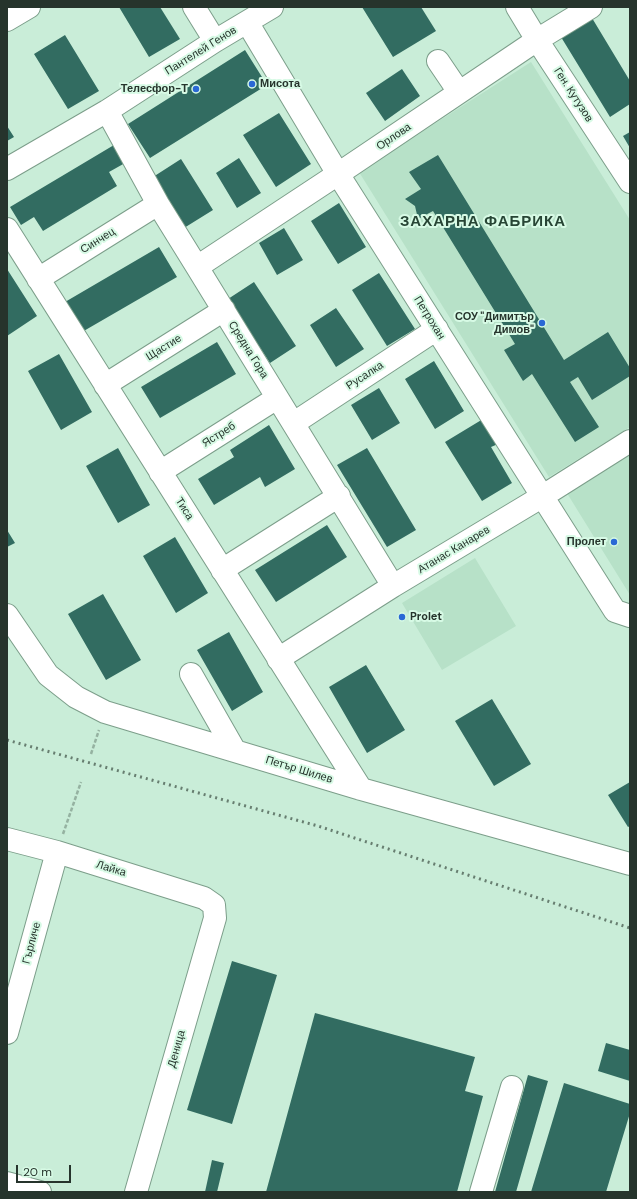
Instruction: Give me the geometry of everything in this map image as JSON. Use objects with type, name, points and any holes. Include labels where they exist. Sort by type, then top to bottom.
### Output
[{"type":"street","points":[[7,20],[29,7]]},
{"type":"street","points":[[194,7],[215,42]]},
{"type":"street","name":"Пантелей Генов","points":[[7,169],[107,111],[272,7]]},
{"type":"street","name":"Ген. Кутузов","points":[[517,7],[630,182]]},
{"type":"street","name":"Орлова","points":[[196,267],[338,174],[537,40],[591,7]]},
{"type":"street","name":"Петрохан","points":[[247,22],[338,174],[543,496],[622,613]]},
{"type":"street","points":[[438,61],[459,92]]},
{"type":"street","name":"Средна Гора","points":[[107,111],[158,204],[393,586]]},
{"type":"street","name":"Синчец","points":[[38,279],[158,204]]},
{"type":"street","name":"Тиса","points":[[7,230],[361,789]]},
{"type":"street","name":"Щастие","points":[[105,385],[224,310]]},
{"type":"street","name":"Русалка","points":[[294,423],[437,329]]},
{"type":"street","name":"Ястреб","points":[[160,472],[277,398]]},
{"type":"street","name":"Атанас Канарев","points":[[278,659],[393,586],[543,496],[630,441]]},
{"type":"street","points":[[222,570],[339,496]]},
{"type":"street","name":"Петър Шилев","points":[[7,615],[48,675],[76,698],[104,712],[361,789],[630,864]]},
{"type":"street","points":[[191,674],[235,751]]},
{"type":"street","name":"Лайка","points":[[7,839],[57,852],[204,898],[214,905]]},
{"type":"street","name":"Гърличе","points":[[7,1033],[57,852]]},
{"type":"street","name":"Деница","points":[[136,1192],[215,918],[214,905]]},
{"type":"street","points":[[480,1192],[512,1087]]},
{"type":"street","points":[[7,1183],[40,1192]]},
{"type":"path","points":[[91,754],[95,741]]},
{"type":"path","points":[[57,852],[81,782]]},
{"type":"shaded area","name":"СОУ \"Димитър Димов\"","points":[[531,62],[630,220],[630,427],[549,477],[359,172]]},
{"type":"shaded area","name":"Пролет","points":[[630,449],[630,595],[565,490]]},
{"type":"shaded area","points":[[475,558],[516,626],[442,670],[402,603]]},
{"type":"building","points":[[119,7],[160,7],[180,39],[149,57]]},
{"type":"building","points":[[362,7],[421,7],[436,31],[393,57]]},
{"type":"building","points":[[592,18],[630,81],[630,104],[610,117],[561,37]]},
{"type":"building","points":[[65,35],[99,91],[68,109],[34,54]]},
{"type":"building","points":[[245,50],[267,85],[150,158],[128,124]]},
{"type":"building","points":[[402,69],[420,96],[385,121],[366,93]]},
{"type":"building","points":[[279,113],[311,164],[276,187],[243,135]]},
{"type":"building","points":[[7,126],[14,137],[7,141]]},
{"type":"building","points":[[630,132],[630,148],[623,136]]},
{"type":"building","points":[[114,145],[125,163],[109,172],[117,186],[43,231],[34,217],[21,225],[10,207]]},
{"type":"building","points":[[438,155],[564,360],[608,332],[630,368],[630,376],[592,400],[578,377],[570,382],[599,427],[575,442],[532,374],[523,381],[504,350],[515,344],[433,211],[418,219],[415,206],[405,199],[421,189],[409,172]]},
{"type":"building","points":[[239,158],[261,193],[237,208],[216,173]]},
{"type":"building","points":[[181,159],[213,210],[184,228],[153,177]]},
{"type":"building","points":[[339,203],[366,247],[338,264],[311,221]]},
{"type":"building","points":[[284,228],[303,260],[277,275],[259,243]]},
{"type":"building","points":[[159,247],[177,277],[82,332],[65,302]]},
{"type":"building","points":[[7,269],[37,316],[7,336]]},
{"type":"building","points":[[379,273],[415,329],[387,346],[352,290]]},
{"type":"building","points":[[254,282],[296,346],[270,363],[228,299]]},
{"type":"building","points":[[336,308],[364,349],[336,367],[310,325]]},
{"type":"building","points":[[217,342],[236,374],[160,418],[141,387]]},
{"type":"building","points":[[59,354],[92,412],[61,430],[28,371]]},
{"type":"building","points":[[434,361],[464,411],[435,429],[405,379]]},
{"type":"building","points":[[379,388],[400,423],[372,440],[351,405]]},
{"type":"building","points":[[483,419],[498,444],[491,447],[512,483],[482,501],[445,442]]},
{"type":"building","points":[[269,425],[295,469],[265,487],[260,477],[214,505],[198,479],[234,457],[230,450]]},
{"type":"building","points":[[118,448],[150,505],[118,523],[86,466]]},
{"type":"building","points":[[367,448],[416,530],[387,547],[337,465]]},
{"type":"building","points":[[327,525],[347,557],[276,602],[255,570]]},
{"type":"building","points":[[7,530],[15,543],[7,547]]},
{"type":"building","points":[[175,537],[208,593],[176,613],[143,556]]},
{"type":"building","points":[[103,594],[141,660],[106,680],[68,614]]},
{"type":"building","points":[[229,632],[263,692],[232,711],[197,650]]},
{"type":"building","points":[[366,665],[405,730],[367,753],[329,687]]},
{"type":"building","points":[[492,699],[531,764],[494,786],[455,721]]},
{"type":"building","points":[[630,782],[630,826],[628,827],[608,795]]},
{"type":"building","points":[[232,961],[277,975],[232,1124],[187,1110]]},
{"type":"building","points":[[315,1013],[475,1057],[465,1091],[483,1096],[457,1192],[266,1192]]},
{"type":"building","points":[[606,1043],[630,1050],[630,1081],[598,1071]]},
{"type":"building","points":[[528,1075],[548,1081],[516,1192],[495,1192]]},
{"type":"building","points":[[564,1083],[630,1104],[630,1113],[606,1192],[531,1192]]},
{"type":"building","points":[[212,1160],[224,1163],[217,1192],[205,1192]]},
{"type":"railway","points":[[7,740],[318,826],[630,928]]},
{"type":"place","name":"Мисота","points":[[252,84]]},
{"type":"place","name":"Телесфор-Т","points":[[196,89]]},
{"type":"place","name":"СОУ \"Димитър Димов\"","points":[[542,323]]},
{"type":"place","name":"Пролет","points":[[614,542]]},
{"type":"place","name":"Prolet","points":[[402,617]]},
{"type":"district","name":"ЗАХАРНА ФАБРИКА","points":[[483,222]]}]
